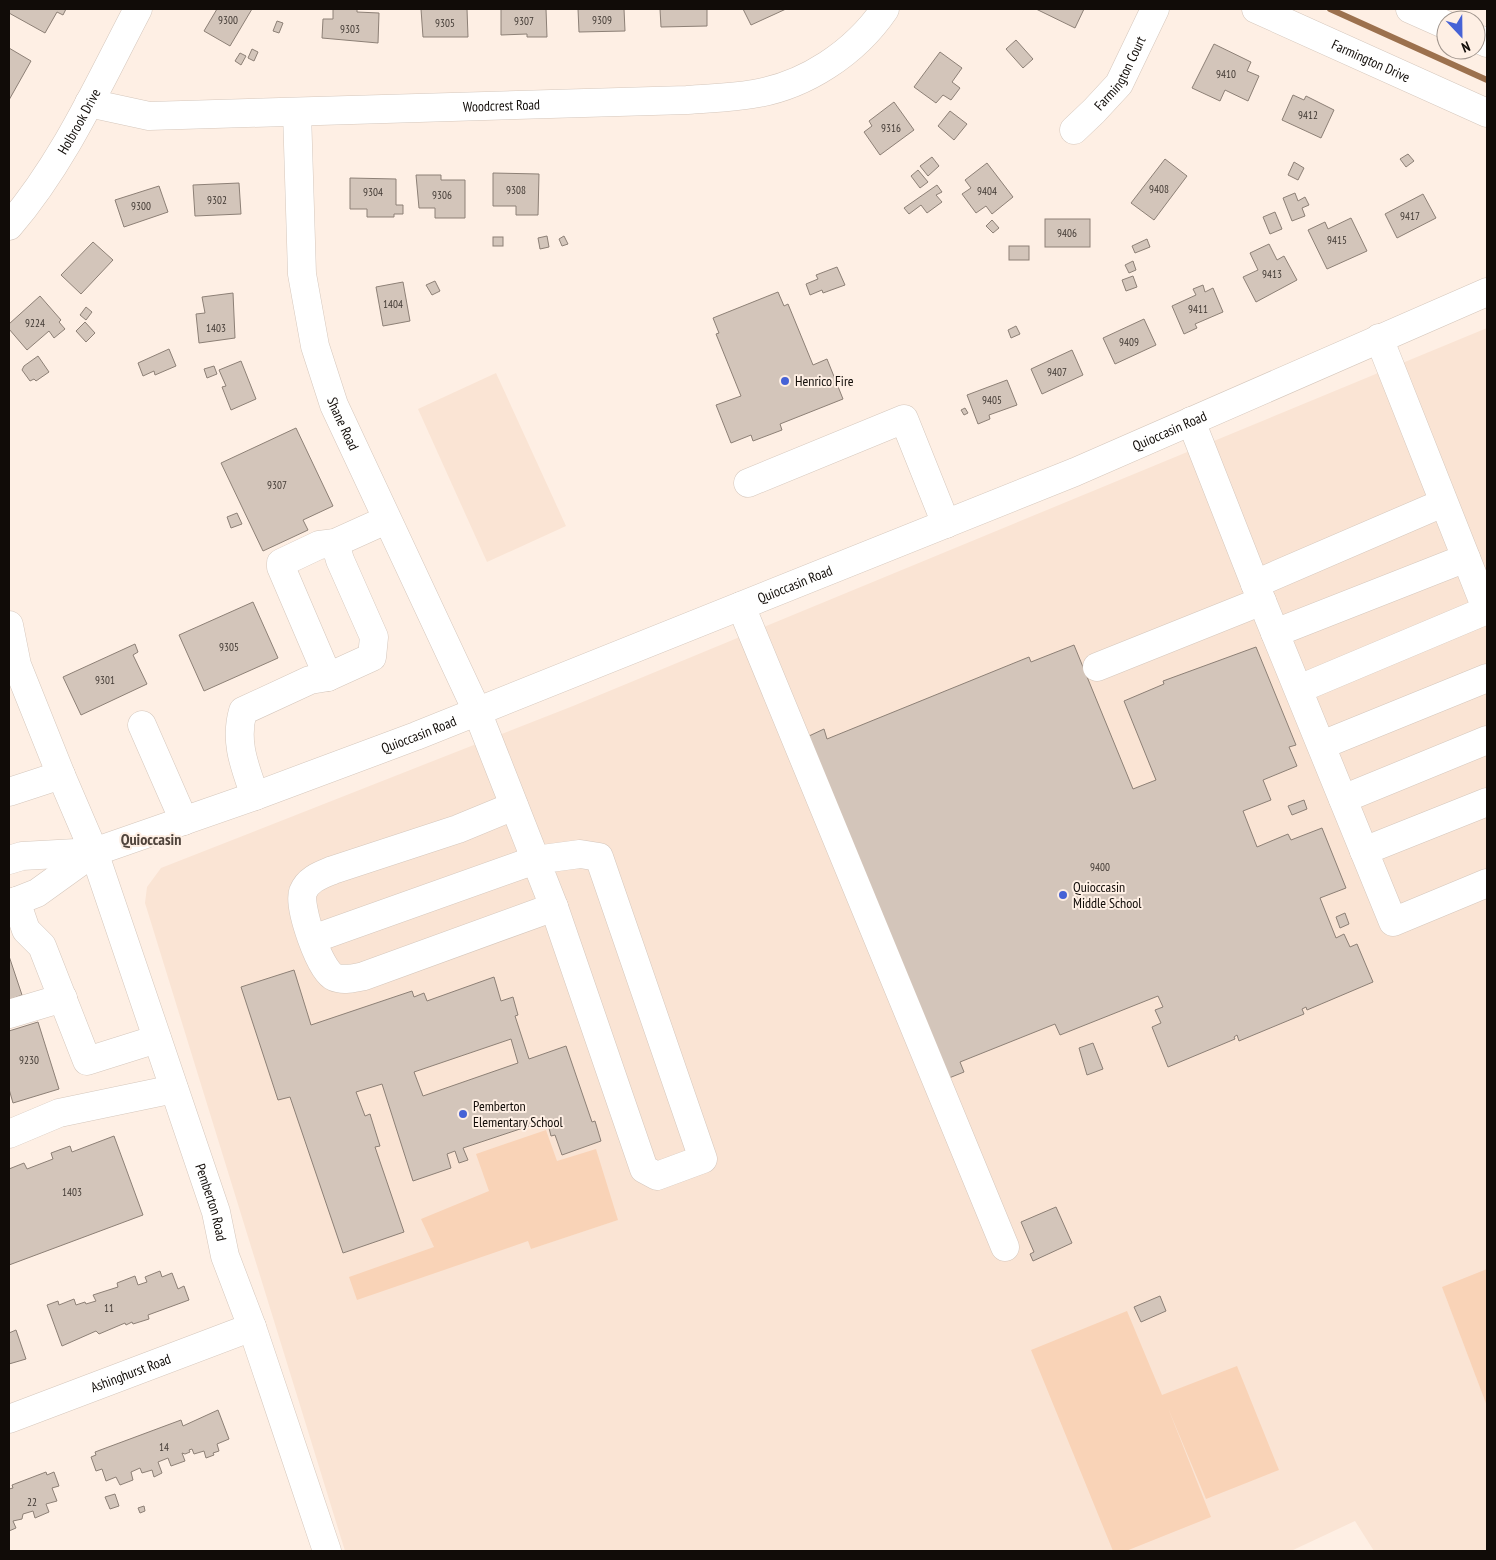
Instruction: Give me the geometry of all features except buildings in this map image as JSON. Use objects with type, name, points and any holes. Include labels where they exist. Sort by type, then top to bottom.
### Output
[{"type":"street","name":"Holbrook Drive","points":[[9,226],[45,181],[89,103],[138,9]]},
{"type":"street","name":"Woodcrest Road","points":[[89,103],[149,116],[687,100],[753,94],[788,85],[838,58],[862,37],[885,9]]},
{"type":"street","name":"Farmington Court","points":[[1074,130],[1094,112],[1119,84],[1155,9]]},
{"type":"street","name":"Farmington Drive","points":[[1256,9],[1487,113]]},
{"type":"street","points":[[1410,9],[1436,21]]},
{"type":"street","name":"Shane Road","points":[[297,112],[302,274],[315,346],[334,405],[386,520],[477,711],[535,860],[554,907],[644,1169],[657,1176],[703,1159],[599,857],[580,854],[535,860]]},
{"type":"street","name":"Quioccasin Road","points":[[9,860],[22,856],[94,852],[255,796],[477,711],[1075,472],[1487,292]]},
{"type":"street","points":[[1299,689],[1487,611],[1379,338]]},
{"type":"street","points":[[748,484],[904,419],[946,524]]},
{"type":"street","points":[[1192,421],[1275,633],[1393,922],[1487,883]]},
{"type":"street","points":[[1097,667],[1259,593],[1444,503]]},
{"type":"street","points":[[328,677],[281,568],[281,562],[386,520]]},
{"type":"street","points":[[255,796],[240,752],[238,737],[243,711],[310,680],[328,677],[372,657],[374,637],[340,560],[335,542]]},
{"type":"street","points":[[1275,633],[1466,558]]},
{"type":"street","points":[[741,606],[1005,1247]]},
{"type":"street","name":"Pemberton Road","points":[[9,628],[17,665],[60,775],[94,852],[216,1212],[225,1256],[252,1327],[328,1551]]},
{"type":"street","points":[[1322,745],[1487,678]]},
{"type":"street","points":[[142,725],[184,821]]},
{"type":"street","points":[[1343,798],[1487,740]]},
{"type":"street","points":[[9,792],[60,775]]},
{"type":"street","points":[[1364,850],[1487,802]]},
{"type":"street","points":[[514,806],[458,829],[317,877],[308,884],[303,893],[302,904],[312,939],[327,972],[342,979],[352,978],[364,976],[554,907]]},
{"type":"street","name":"Quioccasin Road","points":[[13,903],[37,893],[94,852]]},
{"type":"street","points":[[312,939],[535,860]]},
{"type":"street","points":[[13,903],[26,930],[42,946],[88,1061],[157,1039]]},
{"type":"street","points":[[9,1014],[63,998]]},
{"type":"street","points":[[9,1134],[59,1113],[174,1089]]},
{"type":"street","name":"Ashinghurst Road","points":[[9,1419],[252,1327]]},
{"type":"shaded area","name":"Quioccasin Middle School","points":[[1487,328],[1487,1551],[1374,1551],[1355,1521],[1291,1551],[345,1551],[145,903],[147,887],[161,868],[573,706]]},
{"type":"shaded area","points":[[496,373],[566,526],[487,562],[418,409]]},
{"type":"shaded area","points":[[546,1130],[557,1161],[596,1149],[618,1220],[531,1249],[528,1241],[357,1300],[349,1277],[434,1247],[421,1219],[489,1191],[476,1154]]},
{"type":"shaded area","points":[[1487,1269],[1487,1406],[1442,1287]]},
{"type":"shaded area","points":[[1127,1311],[1162,1395],[1237,1366],[1279,1470],[1206,1499],[1168,1408],[1211,1517],[1126,1551],[1113,1551],[1031,1350]]},
{"type":"waterway","points":[[1330,9],[1487,80]]},
{"type":"place","name":"Henrico Fire","points":[[785,381]]},
{"type":"place","name":"Quioccasin Middle School","points":[[1063,895]]},
{"type":"place","name":"Pemberton Elementary School","points":[[463,1114]]},
{"type":"district","name":"Quioccasin","points":[[151,839]]}]
